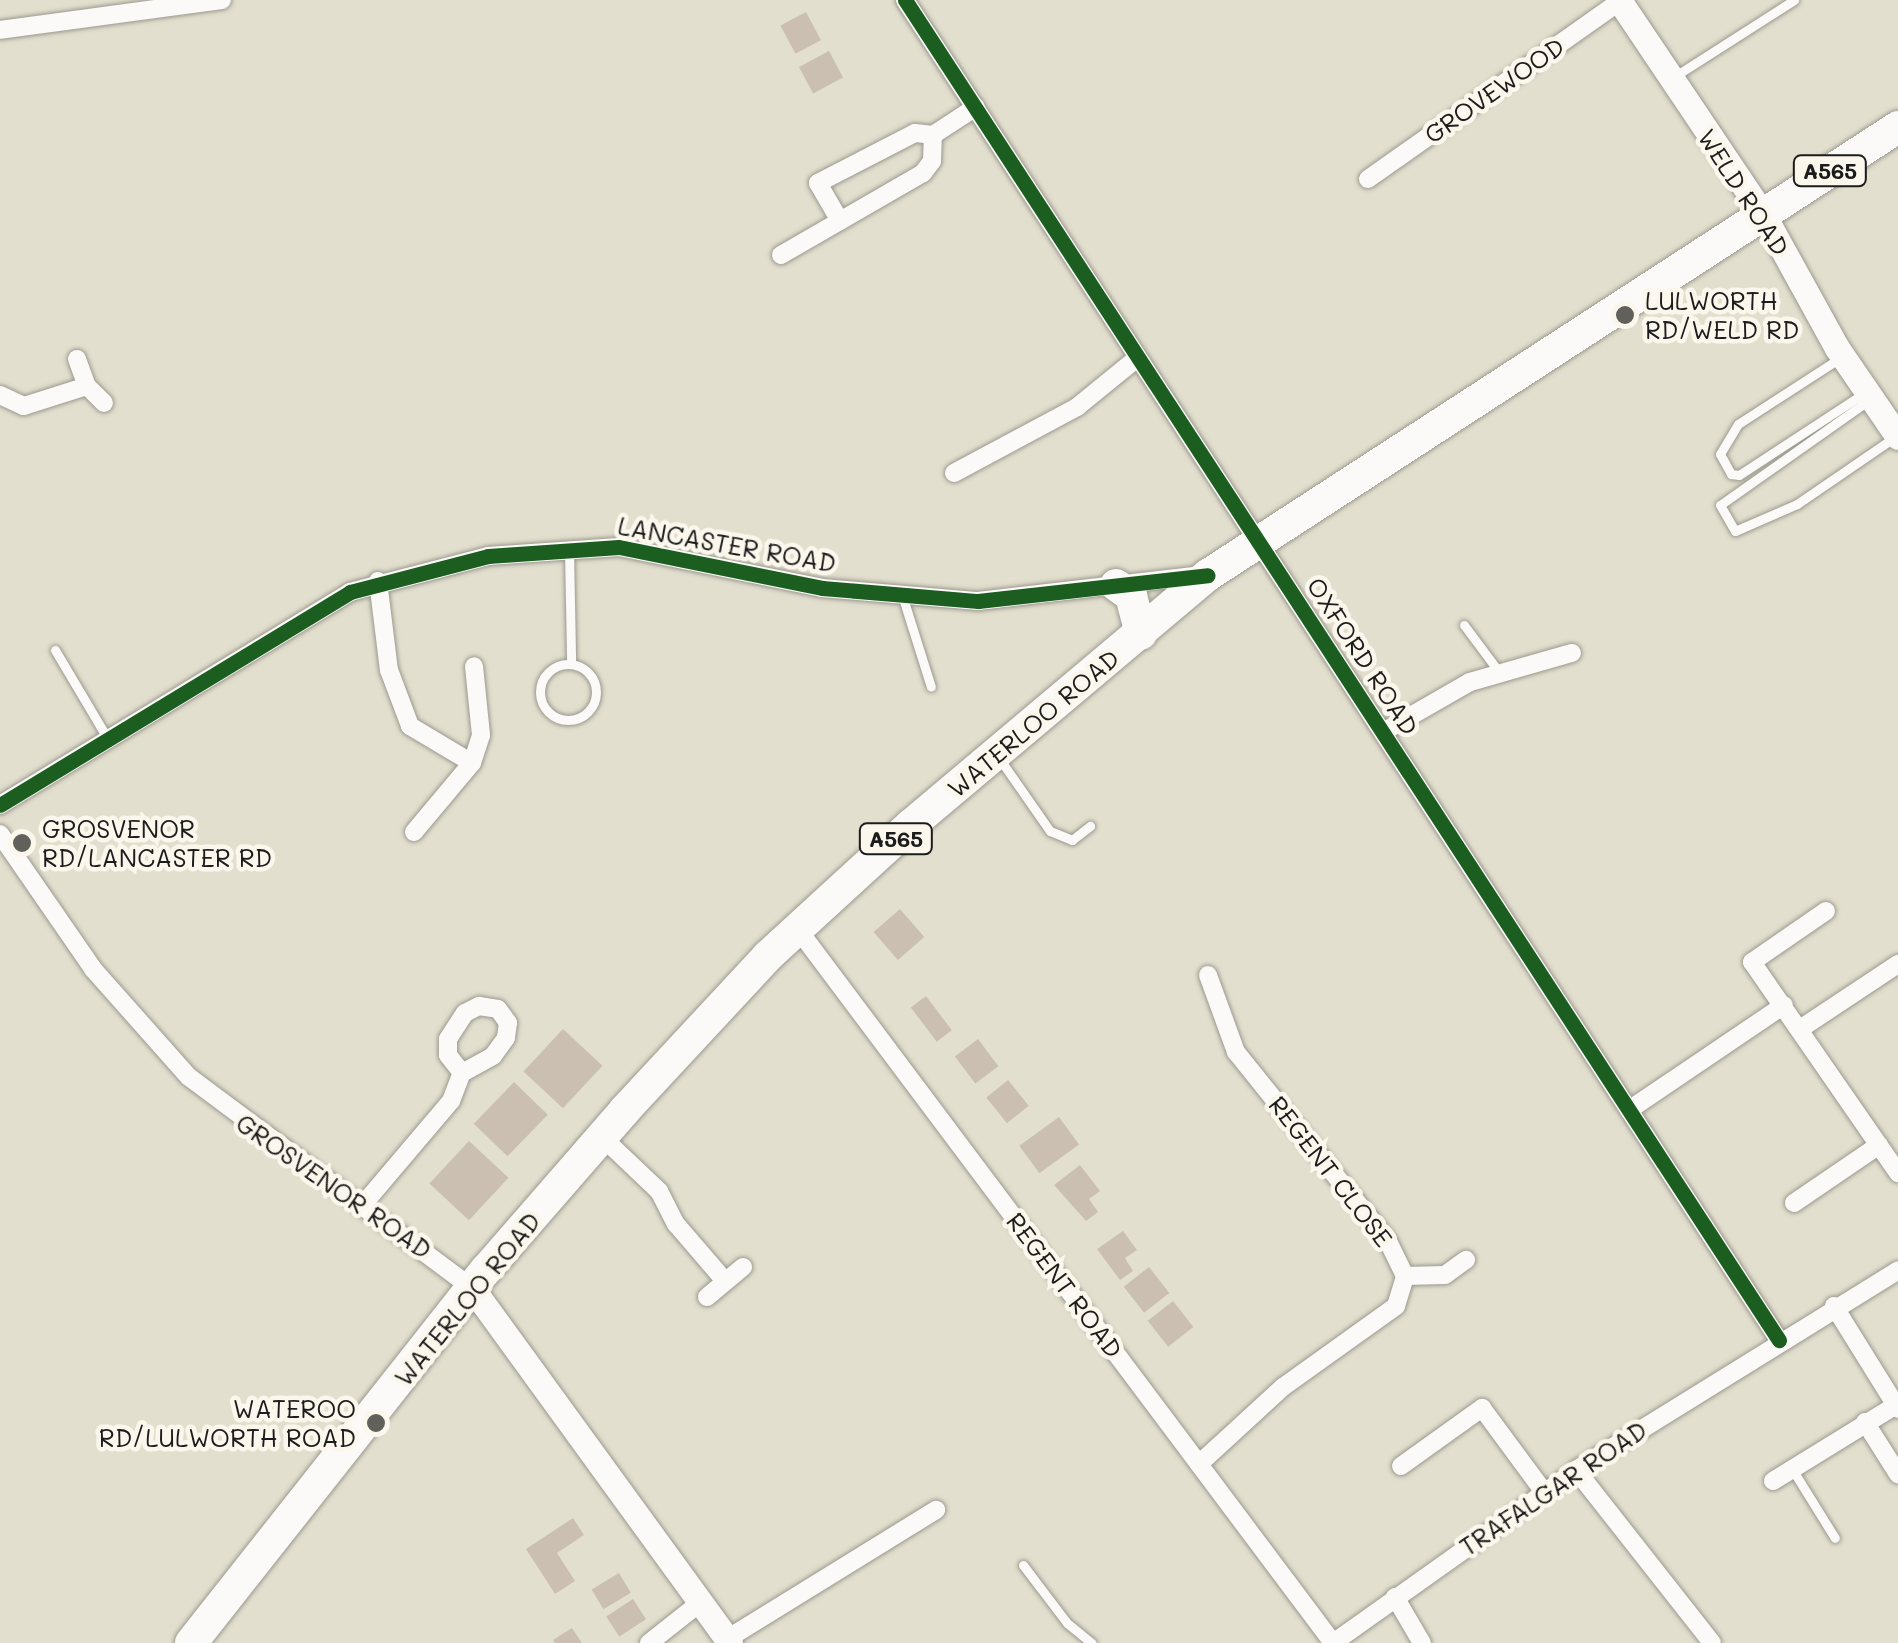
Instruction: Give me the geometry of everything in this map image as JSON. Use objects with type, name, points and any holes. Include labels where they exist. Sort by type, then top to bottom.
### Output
[{"type":"highway","name":"A565","points":[[1763,214],[1898,128]]},
{"type":"highway","name":"WATERLOO ROAD","points":[[191,1643],[472,1288],[602,1137],[797,928],[995,752],[1208,575],[1763,214]]},
{"type":"highway","points":[[1116,586],[1131,596],[1140,634]]},
{"type":"street","points":[[0,30],[222,0]]},
{"type":"street","name":"OXFORD ROAD","points":[[906,0],[1136,359],[1779,1340]]},
{"type":"street","name":"WELD ROAD","points":[[1620,1],[1763,214],[1842,356],[1898,436]]},
{"type":"street","name":"GROVEWOOD","points":[[1368,179],[1620,1]]},
{"type":"street","points":[[840,221],[818,183],[915,133],[932,135],[976,108]]},
{"type":"street","points":[[781,255],[923,173],[932,161],[932,135]]},
{"type":"street","points":[[76,359],[87,386],[104,403]]},
{"type":"street","points":[[954,473],[1077,407],[1136,359]]},
{"type":"street","points":[[0,395],[24,406],[87,386]]},
{"type":"street","name":"LANCASTER ROAD","points":[[0,806],[106,736],[350,592],[488,556],[618,547],[822,588],[978,601],[1208,575]]},
{"type":"street","points":[[378,582],[389,670],[410,726],[472,763]]},
{"type":"street","points":[[1383,732],[1498,672],[1572,653]]},
{"type":"street","points":[[414,832],[472,763],[481,735],[474,666]]},
{"type":"street","name":"GROSVENOR ROAD","points":[[0,834],[93,969],[189,1077],[472,1288],[728,1641]]},
{"type":"street","points":[[1826,911],[1752,962],[1800,1029],[1820,1068],[1898,1173]]},
{"type":"street","name":"REGENT ROAD","points":[[797,928],[1333,1643]]},
{"type":"street","points":[[1800,1029],[1898,964]]},
{"type":"street","name":"REGENT CLOSE","points":[[1199,1464],[1282,1388],[1396,1306],[1405,1276],[1388,1241],[1236,1052],[1208,976]]},
{"type":"street","points":[[1629,1110],[1784,1005]]},
{"type":"street","points":[[360,1206],[451,1101],[462,1073]]},
{"type":"street","points":[[602,1137],[658,1191],[676,1224],[726,1282]]},
{"type":"street","points":[[1794,1203],[1879,1146]]},
{"type":"street","points":[[1405,1276],[1445,1275],[1466,1260]]},
{"type":"street","points":[[707,1296],[743,1267]]},
{"type":"street","name":"TRAFALGAR ROAD","points":[[1333,1643],[1576,1470],[1779,1340],[1898,1270]]},
{"type":"street","points":[[1773,1481],[1865,1422],[1897,1407],[1834,1306]]},
{"type":"street","points":[[1400,1466],[1482,1408],[1544,1492]]},
{"type":"street","points":[[1865,1422],[1898,1474]]},
{"type":"street","points":[[1576,1470],[1712,1643]]},
{"type":"street","points":[[728,1641],[936,1510]]},
{"type":"street","points":[[1394,1597],[1422,1643]]},
{"type":"street","points":[[649,1643],[702,1602]]},
{"type":"lane","points":[[1670,80],[1794,0]]},
{"type":"lane","points":[[1842,356],[1738,424],[1720,454],[1730,474],[1740,475],[1869,395]]},
{"type":"lane","points":[[1869,395],[1720,506],[1734,530],[1798,504],[1898,436]]},
{"type":"lane","points":[[569,550],[571,660],[598,688],[594,705],[562,721],[542,708],[538,692],[547,675],[571,660]]},
{"type":"lane","points":[[902,594],[931,687]]},
{"type":"lane","points":[[1464,626],[1498,672]]},
{"type":"lane","points":[[55,650],[106,736]]},
{"type":"lane","points":[[995,752],[1050,831],[1072,840],[1090,826]]},
{"type":"lane","points":[[1792,1469],[1835,1538]]},
{"type":"lane","points":[[1023,1565],[1066,1623],[1092,1643]]},
{"type":"building","points":[[806,12],[821,40],[795,54],[780,26]]},
{"type":"building","points":[[829,51],[843,77],[813,93],[799,67]]},
{"type":"building","points":[[900,909],[924,937],[898,960],[874,932]]},
{"type":"building","points":[[926,996],[952,1030],[937,1042],[911,1007]]},
{"type":"building","points":[[563,1029],[602,1066],[563,1108],[523,1071]]},
{"type":"building","points":[[978,1039],[998,1066],[975,1084],[955,1056]]},
{"type":"building","points":[[1008,1080],[1029,1106],[1007,1123],[986,1098]]},
{"type":"building","points":[[514,1082],[548,1115],[508,1156],[474,1124]]},
{"type":"building","points":[[1059,1117],[1079,1145],[1039,1173],[1019,1146]]},
{"type":"building","points":[[469,1141],[508,1178],[469,1220],[429,1183]]},
{"type":"building","points":[[1080,1165],[1100,1191],[1089,1199],[1098,1212],[1086,1221],[1054,1185]]},
{"type":"building","points":[[1123,1231],[1137,1250],[1125,1258],[1133,1271],[1120,1280],[1097,1249]]},
{"type":"building","points":[[1149,1267],[1169,1293],[1144,1313],[1124,1287]]},
{"type":"building","points":[[1173,1301],[1193,1327],[1168,1347],[1148,1321]]},
{"type":"building","points":[[573,1518],[584,1535],[557,1553],[575,1581],[555,1594],[526,1549]]},
{"type":"building","points":[[619,1573],[631,1593],[603,1609],[592,1589]]},
{"type":"building","points":[[633,1599],[646,1619],[619,1637],[606,1616]]},
{"type":"building","points":[[572,1628],[582,1643],[555,1643],[553,1640]]},
{"type":"cycle path","points":[[905,0],[1779,1340]]},
{"type":"cycle path","points":[[0,805],[350,592],[488,556],[619,547],[822,588],[978,601],[1208,575]]},
{"type":"place","name":"LULWORTH RD/WELD RD","points":[[1625,315]]},
{"type":"place","name":"GROSVENOR RD/LANCASTER RD","points":[[22,843]]},
{"type":"place","name":"WATEROO RD/LULWORTH ROAD","points":[[376,1423]]}]
